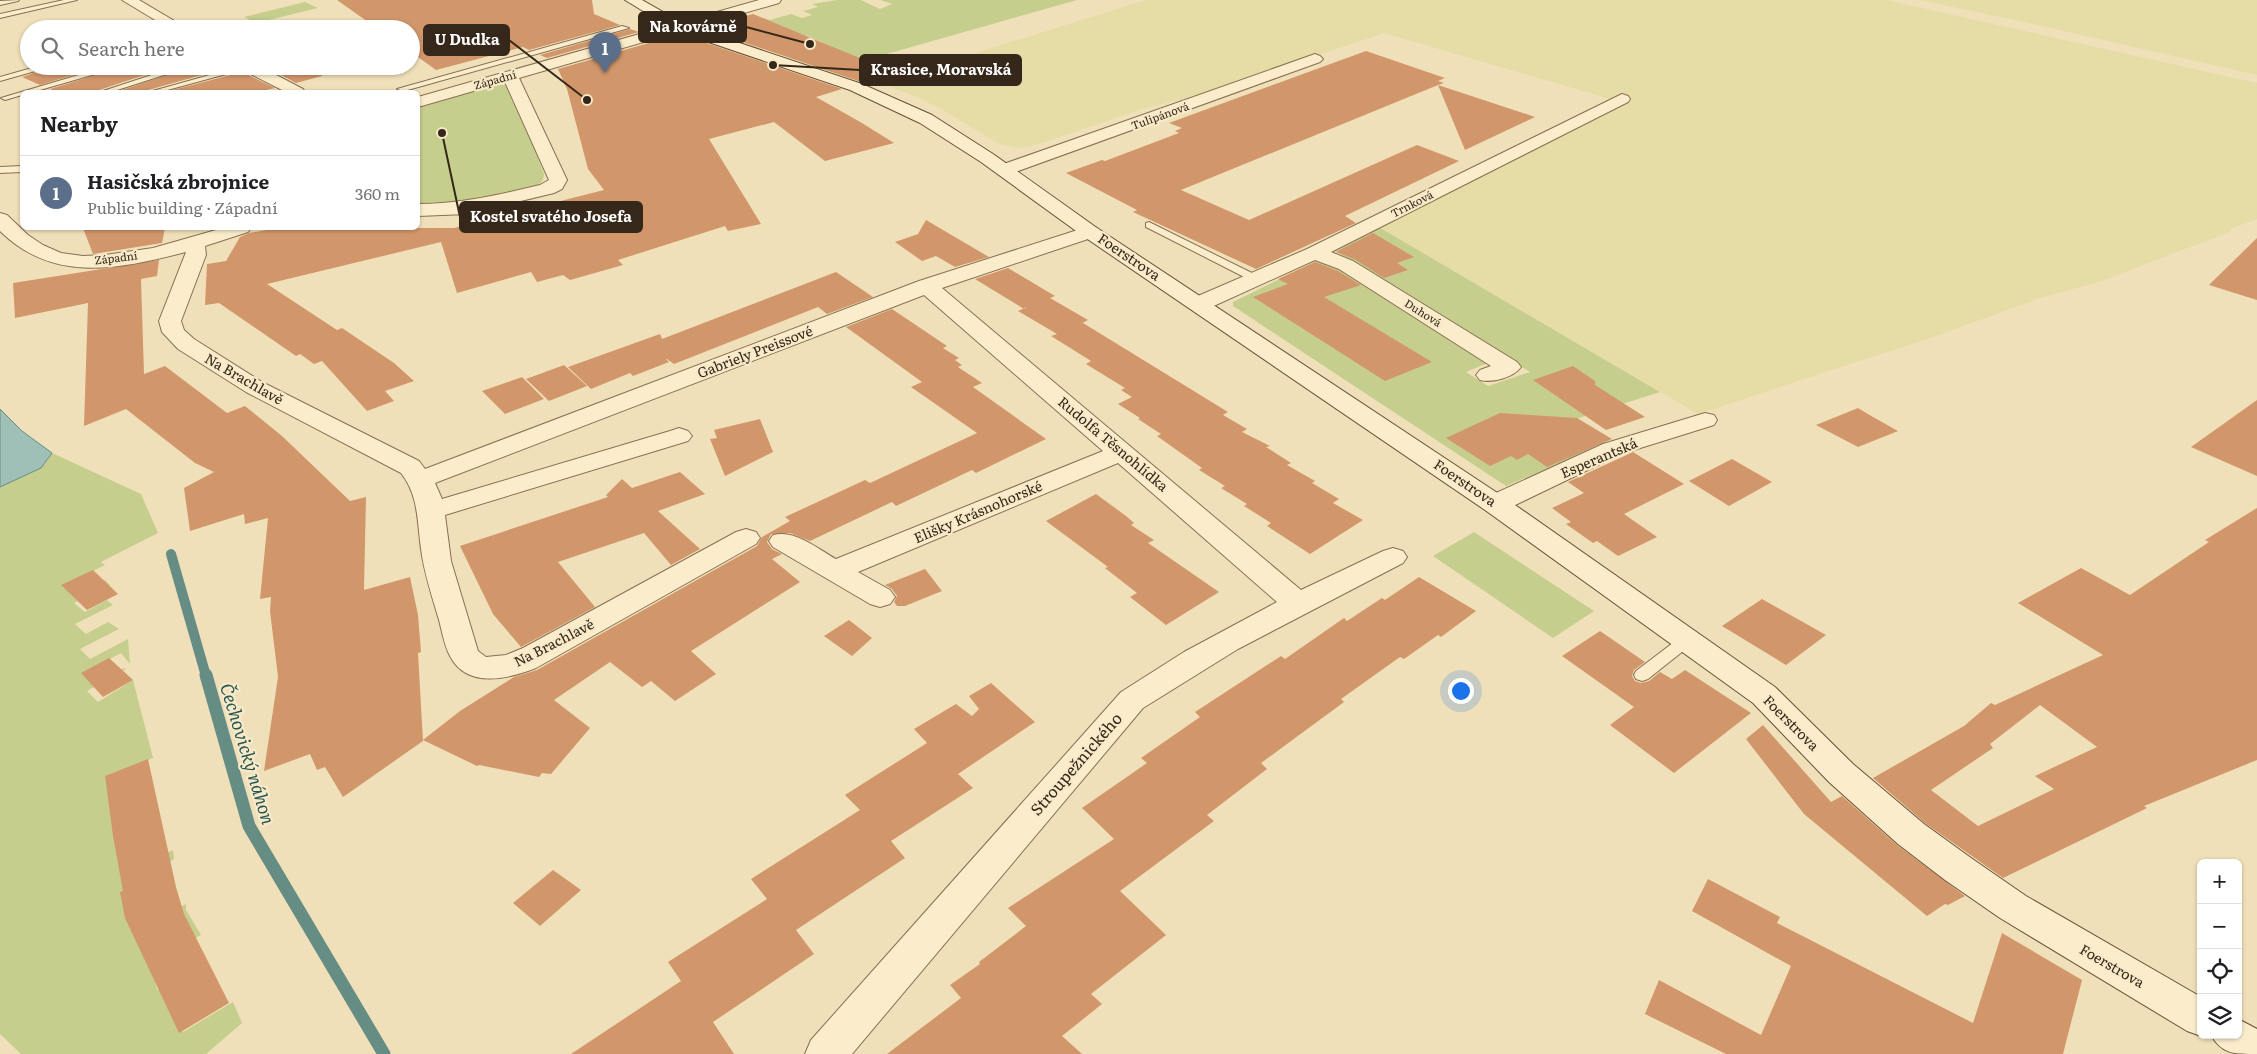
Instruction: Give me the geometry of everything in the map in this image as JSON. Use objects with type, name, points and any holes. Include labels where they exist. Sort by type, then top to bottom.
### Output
[{"type":"street","points":[[129,0],[165,20]]},
{"type":"street","name":"Foerstrova","points":[[632,0],[681,28],[856,87],[926,119],[1004,170],[1090,232],[1496,504],[1764,695],[1841,773],[1911,834],[1958,869],[2013,907],[2197,1016]]},
{"type":"street","name":"Západní","points":[[420,101],[774,0]]},
{"type":"street","name":"Tulipánová","points":[[1004,170],[1315,59]]},
{"type":"street","points":[[263,75],[293,90]]},
{"type":"street","points":[[420,210],[451,209],[478,205],[547,189],[555,185],[558,180],[510,76]]},
{"type":"street","name":"Trnková","points":[[1199,304],[1314,253],[1622,99]]},
{"type":"street","name":"Západní","points":[[20,214],[0,219],[19,239],[49,255],[65,260],[116,259],[195,244],[235,230]]},
{"type":"street","name":"Gabriely Preissové","points":[[422,480],[927,286],[1090,232]]},
{"type":"street","name":"Na Brachlavě","points":[[195,244],[196,255],[170,321],[173,332],[191,348],[254,387],[410,467],[422,480],[430,497],[437,560],[467,660],[485,668],[511,665],[528,658],[746,538]]},
{"type":"street","name":"Duhová","points":[[1314,253],[1346,265],[1509,366],[1488,376]]},
{"type":"street","name":"Rudolfa Těsnohlídka","points":[[927,286],[1298,604]]},
{"type":"street","name":"Esperantská","points":[[1496,504],[1612,449],[1705,420]]},
{"type":"street","points":[[431,511],[679,436]]},
{"type":"street","name":"Elišky Krásnohorské","points":[[834,571],[1122,452]]},
{"type":"street","points":[[783,541],[880,597]]},
{"type":"street","name":"Stroupežnického","points":[[826,1054],[1132,700],[1172,672],[1298,604],[1393,556]]},
{"type":"street","points":[[2238,1039],[2257,1050]]},
{"type":"lane","points":[[0,3],[16,0]]},
{"type":"lane","points":[[0,16],[74,0]]},
{"type":"lane","points":[[401,89],[624,28]]},
{"type":"lane","points":[[0,79],[20,74]]},
{"type":"lane","points":[[35,90],[87,75]]},
{"type":"lane","points":[[112,90],[157,75]]},
{"type":"lane","points":[[161,90],[217,75]]},
{"type":"lane","points":[[444,77],[465,89]]},
{"type":"lane","points":[[128,86],[136,90]]},
{"type":"lane","points":[[5,98],[20,94]]},
{"type":"lane","points":[[0,170],[20,170]]},
{"type":"lane","points":[[1149,225],[1256,279]]},
{"type":"lane","points":[[1642,675],[1687,640]]},
{"type":"shaded area","points":[[1146,0],[1886,0],[2257,83],[2257,219],[2230,229],[2232,231],[2099,282],[2040,298],[1936,336],[1698,414],[1377,226],[1624,103],[1384,33],[1199,95],[1146,108],[1036,145],[1019,148],[999,144],[941,109],[917,97],[879,83]]},
{"type":"shaded area","points":[[1920,0],[2257,0],[2257,75],[2024,22]]},
{"type":"green space","points":[[837,0],[861,0],[880,9],[892,4],[880,0],[1077,0],[855,63],[830,46],[808,36],[750,22],[764,18],[770,20],[791,14],[802,18],[812,15],[803,11],[818,7],[812,4]]},
{"type":"green space","points":[[305,2],[318,8],[268,20],[250,20],[244,17]]},
{"type":"green space","points":[[496,85],[505,85],[512,88],[544,174],[542,181],[538,185],[526,190],[496,198],[444,205],[420,206],[420,107]]},
{"type":"green space","points":[[1377,226],[1660,392],[1554,426],[1591,450],[1506,486],[1233,306],[1233,302],[1314,262],[1330,260],[1490,362],[1466,372],[1488,386],[1530,372],[1332,249]]},
{"type":"green space","points":[[52,453],[141,494],[158,533],[101,562],[105,565],[65,585],[76,595],[105,580],[110,585],[74,603],[85,612],[107,600],[113,605],[75,624],[86,634],[108,622],[119,629],[80,649],[90,659],[128,639],[130,664],[121,653],[84,673],[95,683],[124,668],[126,669],[87,691],[98,702],[133,680],[153,758],[108,775],[125,872],[173,850],[174,859],[126,891],[131,930],[186,904],[186,910],[201,935],[151,964],[157,989],[163,993],[183,1032],[233,1002],[242,1023],[206,1054],[21,1054],[0,1034],[0,487],[41,468]]},
{"type":"green space","points":[[1474,532],[1594,611],[1553,638],[1433,556]]},
{"type":"water","points":[[0,409],[22,431],[52,453],[41,468],[0,487]]},
{"type":"building","points":[[337,0],[592,0],[594,14],[620,25],[529,50],[523,47],[436,70],[420,58],[420,20],[365,20]]},
{"type":"building","points":[[753,14],[896,73],[864,83],[701,28]]},
{"type":"building","points":[[630,29],[639,32],[547,58],[540,55]]},
{"type":"building","points":[[680,34],[842,89],[816,97],[894,143],[825,161],[774,122],[709,139],[761,224],[728,231],[725,226],[618,260],[623,265],[570,280],[563,275],[537,282],[531,272],[457,293],[441,242],[267,284],[337,330],[342,328],[394,363],[414,381],[385,391],[394,401],[367,411],[322,361],[314,364],[300,354],[296,356],[219,303],[205,305],[207,264],[226,261],[240,237],[249,233],[266,230],[420,230],[420,228],[454,228],[604,190],[588,169],[567,89],[558,69]]},
{"type":"building","points":[[1366,51],[1445,78],[1438,81],[1444,83],[1181,190],[1249,220],[1417,145],[1459,161],[1345,216],[1356,223],[1256,269],[1133,212],[1137,210],[1066,173],[1102,160],[1105,161],[1179,133],[1175,131],[1182,128],[1169,123]]},
{"type":"building","points":[[28,75],[73,75],[40,85],[22,77]]},
{"type":"building","points":[[96,75],[145,75],[99,90],[50,89]]},
{"type":"building","points":[[167,75],[202,75],[148,90],[122,90]]},
{"type":"building","points":[[230,75],[248,75],[275,88],[266,90],[173,90]]},
{"type":"building","points":[[281,75],[322,75],[322,76],[296,83]]},
{"type":"building","points":[[1438,85],[1535,117],[1465,150]]},
{"type":"building","points":[[926,220],[989,257],[955,267],[936,256],[922,261],[895,242],[918,234]]},
{"type":"building","points":[[84,230],[165,230],[162,243],[93,254]]},
{"type":"building","points":[[1373,233],[1414,257],[1397,263],[1408,270],[1384,278],[1354,259],[1336,252]]},
{"type":"building","points":[[2257,238],[2257,300],[2209,285]]},
{"type":"building","points":[[159,260],[157,276],[141,279],[144,374],[165,366],[227,413],[245,406],[282,436],[350,501],[366,497],[364,590],[410,577],[418,615],[421,652],[418,653],[423,741],[343,797],[325,767],[317,770],[310,754],[264,771],[278,677],[270,611],[271,597],[260,599],[268,518],[245,524],[244,514],[190,531],[184,488],[214,472],[195,463],[126,409],[84,426],[88,303],[15,318],[13,283]]},
{"type":"building","points":[[1315,262],[1338,271],[1361,285],[1324,297],[1432,362],[1385,381],[1253,297],[1288,284],[1278,279]]},
{"type":"building","points":[[1008,268],[1055,296],[1050,298],[1088,320],[1077,326],[1083,323],[1228,412],[1223,415],[1247,429],[1242,432],[1270,446],[1266,447],[1291,463],[1287,465],[1315,481],[1312,483],[1339,499],[1333,503],[1363,520],[1310,554],[1267,526],[1271,523],[1244,506],[1247,504],[1221,488],[1225,486],[1199,470],[1202,468],[1157,436],[1161,434],[1118,404],[1132,397],[1121,390],[1125,388],[1086,364],[1091,361],[1051,336],[1057,334],[1018,311],[1023,309],[975,279]]},
{"type":"building","points":[[836,272],[873,297],[827,314],[818,307],[674,364],[666,359],[669,362],[633,376],[630,373],[591,389],[568,367],[660,334],[662,339]]},
{"type":"building","points":[[892,309],[947,346],[943,348],[959,358],[955,360],[962,365],[958,367],[982,383],[973,387],[1046,439],[976,473],[972,470],[896,506],[892,502],[810,541],[790,533],[771,534],[767,542],[772,549],[782,554],[772,559],[800,582],[691,651],[716,674],[675,701],[651,681],[642,687],[610,662],[554,700],[590,728],[551,774],[542,773],[539,777],[477,766],[423,740],[460,711],[514,677],[537,670],[757,546],[762,537],[790,521],[785,517],[865,480],[870,483],[977,433],[911,387],[922,382],[846,327]]},
{"type":"building","points":[[564,365],[587,386],[549,401],[526,379]]},
{"type":"building","points":[[1573,366],[1595,381],[1595,385],[1645,417],[1606,430],[1533,380]]},
{"type":"building","points":[[522,377],[544,399],[505,414],[482,391]]},
{"type":"building","points":[[2257,400],[2257,476],[2191,447]]},
{"type":"building","points":[[1858,408],[1898,431],[1858,447],[1816,425]]},
{"type":"building","points":[[1500,413],[1577,418],[1612,439],[1547,467],[1528,454],[1517,460],[1511,456],[1490,466],[1446,438]]},
{"type":"building","points":[[760,419],[773,452],[725,476],[710,439],[717,438],[714,430]]},
{"type":"building","points":[[1633,452],[1684,484],[1624,514],[1657,537],[1618,556],[1597,541],[1593,543],[1566,524],[1571,522],[1552,508],[1584,493],[1568,482]]},
{"type":"building","points":[[1732,459],[1772,482],[1729,506],[1689,481]]},
{"type":"building","points":[[680,472],[705,494],[658,511],[700,549],[671,565],[644,533],[558,562],[595,607],[521,647],[493,614],[460,546],[608,497],[606,495],[622,479],[632,488]]},
{"type":"building","points":[[1096,494],[1134,523],[1131,525],[1154,540],[1148,543],[1219,592],[1166,625],[1130,597],[1137,593],[1105,568],[1108,567],[1046,521]]},
{"type":"building","points":[[2257,508],[2257,760],[2144,806],[2147,808],[2003,878],[1925,823],[1873,778],[1964,726],[1991,703],[1995,705],[2103,655],[2018,603],[2081,568],[2130,595],[2209,542],[2205,540]],"holes":[[[2040,705],[2097,747],[2035,776],[2054,789],[1978,826],[1931,790],[1993,748],[1990,744]]]},
{"type":"building","points":[[925,569],[942,591],[905,606],[897,606],[894,602],[897,596],[892,589],[885,585]]},
{"type":"building","points":[[93,570],[118,594],[87,610],[61,585]]},
{"type":"building","points":[[1419,577],[1476,611],[1441,637],[1438,635],[1404,659],[1400,657],[1341,699],[1344,702],[1261,763],[1267,769],[1207,815],[1214,821],[1120,891],[1166,935],[1091,994],[1102,1004],[1062,1036],[1082,1054],[887,1054],[961,998],[950,985],[980,964],[979,962],[1026,926],[1008,908],[1114,839],[1082,808],[1147,763],[1141,758],[1200,717],[1195,712],[1281,656],[1285,659],[1344,618],[1347,621],[1382,598],[1385,600]]},
{"type":"building","points":[[1762,599],[1826,635],[1786,665],[1722,626]]},
{"type":"building","points":[[849,620],[872,638],[852,656],[824,636]]},
{"type":"building","points":[[1600,631],[1645,662],[1634,670],[1632,676],[1635,681],[1641,683],[1649,681],[1660,672],[1672,679],[1685,670],[1751,713],[1674,773],[1610,725],[1634,707],[1562,656]]},
{"type":"building","points":[[109,658],[133,680],[103,697],[81,673]]},
{"type":"building","points":[[991,683],[1035,722],[958,774],[973,788],[891,841],[905,858],[796,930],[814,954],[713,1022],[734,1054],[571,1054],[681,981],[668,962],[767,899],[751,879],[860,810],[845,795],[927,743],[914,729],[956,704],[972,716],[979,709],[969,696]]},
{"type":"building","points":[[1763,725],[1831,802],[1842,796],[1897,845],[1965,896],[1948,905],[1945,904],[1927,916],[1804,814],[1746,739]]},
{"type":"building","points":[[148,759],[176,887],[184,914],[229,1003],[179,1033],[125,918],[120,892],[123,891],[105,776]]},
{"type":"building","points":[[553,870],[581,890],[540,926],[513,903]]},
{"type":"building","points":[[1708,879],[1780,917],[1777,923],[1973,1023],[2002,933],[2082,980],[2063,1054],[1726,1054],[1645,1014],[1659,980],[1761,1035],[1791,966],[1692,911]]},
{"type":"waterway","name":"Čechovický náhon","points":[[171,554],[206,676]]},
{"type":"waterway","name":"Čechovický náhon","points":[[206,675],[249,826],[384,1054]]},
{"type":"place","name":"Na kovárně","points":[[810,44]]},
{"type":"place","name":"Krasice, Moravská","points":[[773,65]]},
{"type":"place","name":"Hasičská zbrojnice","points":[[605,73]]},
{"type":"place","name":"U Dudka","points":[[587,100]]},
{"type":"place","name":"Kostel svatého Josefa","points":[[442,133]]}]
